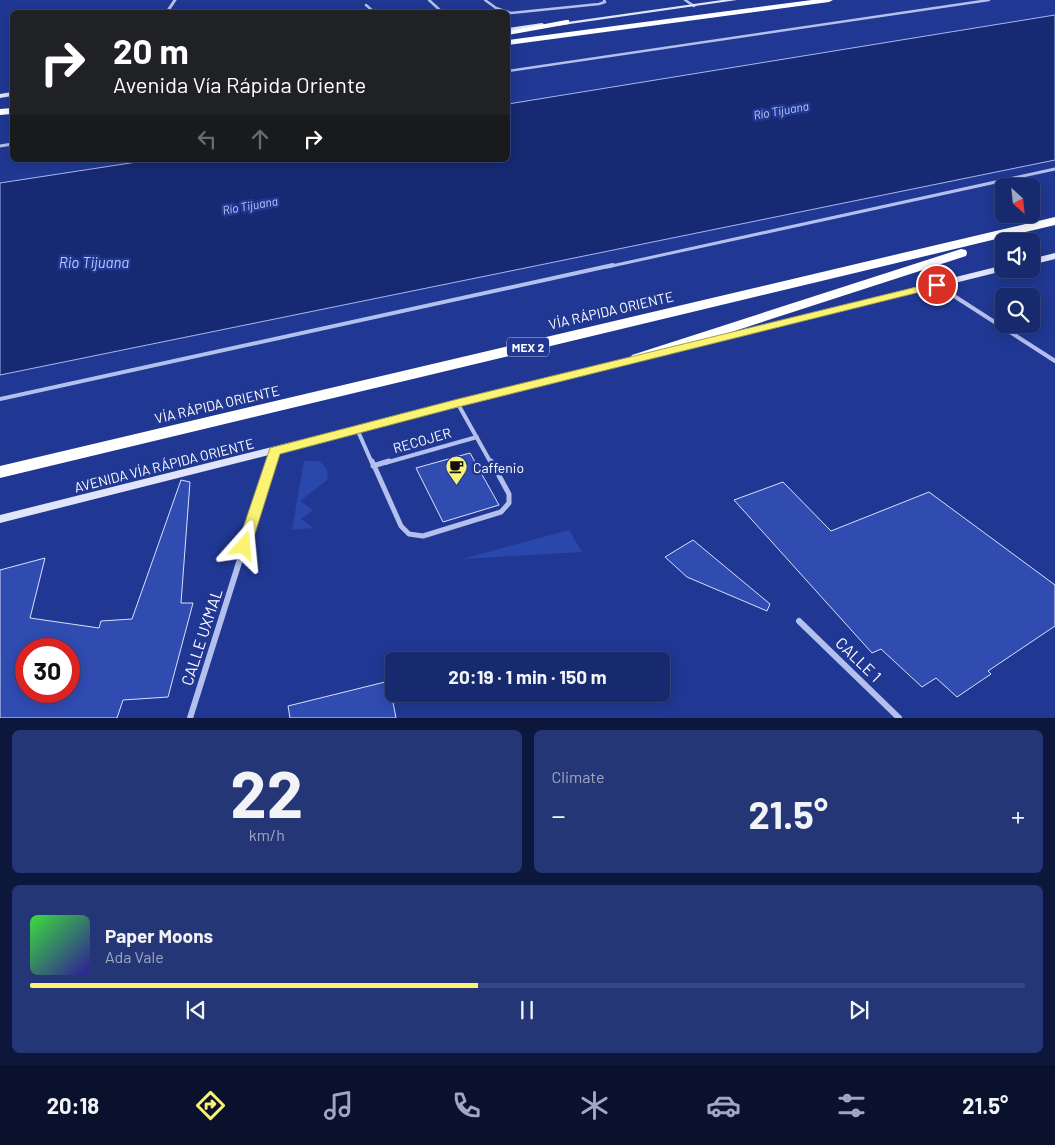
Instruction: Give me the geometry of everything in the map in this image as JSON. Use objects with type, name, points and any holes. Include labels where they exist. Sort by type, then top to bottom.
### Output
[{"type":"highway","points":[[510,43],[828,0]]},
{"type":"highway","points":[[510,31],[566,22]]},
{"type":"highway","points":[[637,358],[1055,222]]},
{"type":"highway","name":"VÍA RÁPIDA ORIENTE","points":[[0,472],[1055,222]]},
{"type":"main road","points":[[566,22],[734,0]]},
{"type":"main road","points":[[1040,260],[1055,256]]},
{"type":"main road","name":"AVENIDA VÍA RÁPIDA ORIENTE","points":[[0,519],[637,358],[995,270]]},
{"type":"street","name":"CALLE UXMAL","points":[[190,718],[274,451]]},
{"type":"street","name":"CALLE 1","points":[[800,621],[899,718]]},
{"type":"lane","points":[[429,0],[440,10]]},
{"type":"lane","points":[[485,0],[496,8],[504,10]]},
{"type":"lane","points":[[510,12],[591,5],[605,2],[604,0]]},
{"type":"lane","points":[[685,0],[694,6]]},
{"type":"lane","points":[[510,71],[989,0]]},
{"type":"lane","points":[[366,5],[372,10]]},
{"type":"lane","points":[[0,398],[1055,169]]},
{"type":"lane","points":[[937,285],[1055,362]]},
{"type":"lane","points":[[357,429],[401,526],[409,534],[423,536],[502,512],[509,503],[509,494],[458,403]]},
{"type":"lane","name":"RECOJER","points":[[374,466],[477,437]]},
{"type":"shaded area","points":[[304,461],[319,461],[326,469],[328,474],[327,480],[300,501],[313,510],[301,519],[314,528],[292,530]]},
{"type":"shaded area","points":[[569,530],[582,552],[462,559]]},
{"type":"water","name":"Rio Tijuana","points":[[1055,15],[1055,160],[0,375],[0,183],[137,162],[510,162],[510,104]]},
{"type":"building","name":"Caffenio","points":[[470,453],[499,505],[443,522],[416,468]]},
{"type":"building","points":[[181,480],[190,482],[181,603],[193,603],[168,697],[123,700],[117,718],[0,718],[0,570],[45,558],[30,618],[99,628],[101,621],[132,619]]},
{"type":"building","points":[[783,482],[831,531],[929,492],[1055,585],[1055,626],[988,671],[991,674],[957,697],[936,678],[922,687],[881,649],[872,653],[734,500]]},
{"type":"building","points":[[693,540],[770,604],[767,611],[687,577],[665,557]]},
{"type":"building","points":[[385,682],[385,702],[393,702],[396,718],[290,718],[288,706]]},
{"type":"place","name":"Caffenio","points":[[457,486]]},
{"type":"route","points":[[244,546],[274,451],[637,358],[937,285]]},
{"type":"water label","name":"Río Tijuana","points":[[781,110]]},
{"type":"water label","name":"Río Tijuana","points":[[250,205]]}]
